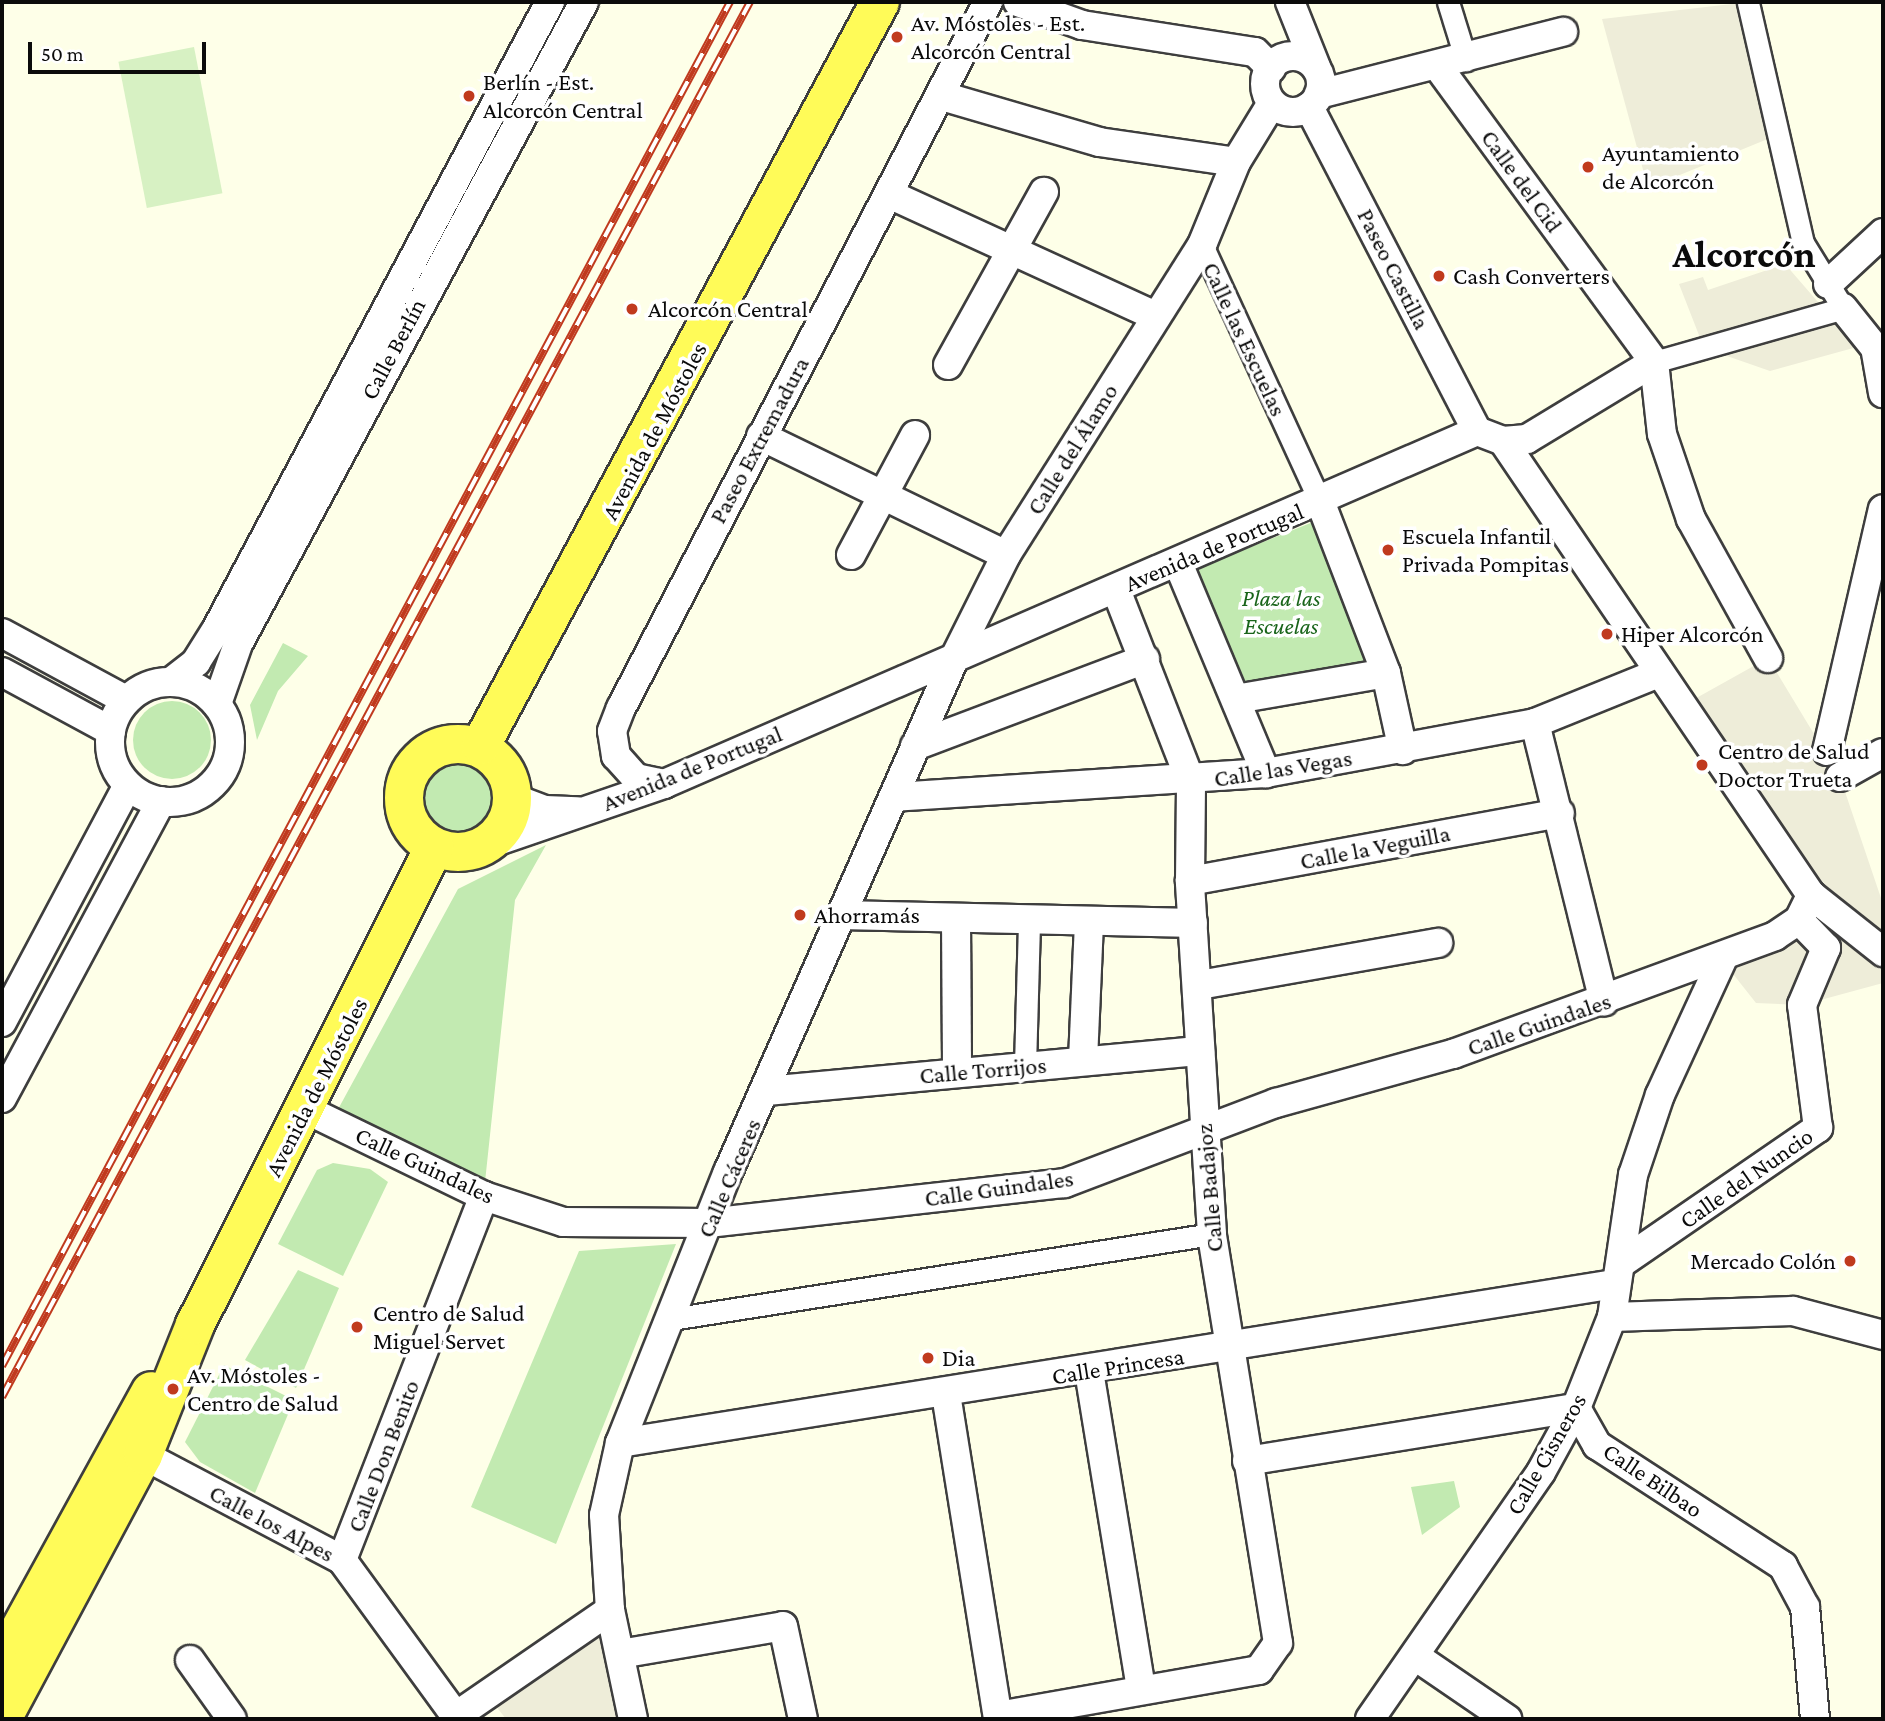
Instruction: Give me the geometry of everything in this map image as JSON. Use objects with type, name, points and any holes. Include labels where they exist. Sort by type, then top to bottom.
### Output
[{"type":"main road","name":"Avenida de Móstoles","points":[[481,745],[880,2]]},
{"type":"main road","points":[[481,745],[508,776],[513,798],[510,817],[486,845],[468,852],[435,848],[408,821],[404,805],[411,771],[439,748],[481,745]]},
{"type":"main road","name":"Avenida de Móstoles","points":[[2,1662],[116,1444],[195,1325],[307,1110],[435,848]]},
{"type":"main road","name":"Avenida de Móstoles","points":[[2,1719],[144,1455],[195,1325]]},
{"type":"street","name":"Calle Berlín","points":[[172,681],[196,662],[215,632],[550,2]]},
{"type":"street","name":"Calle Berlín","points":[[218,704],[238,644],[584,2]]},
{"type":"street","name":"Paseo Extremadura","points":[[664,784],[636,778],[616,756],[612,731],[761,436],[942,96],[988,2]]},
{"type":"street","points":[[1018,2],[1082,25],[1255,52],[1276,63],[1298,56],[1315,89]]},
{"type":"street","points":[[1288,2],[1276,63],[1265,82],[1272,103],[1288,112],[1315,89],[1439,68],[1563,32]]},
{"type":"street","name":"Paseo Castilla","points":[[1288,2],[1315,89],[1477,431]]},
{"type":"street","points":[[1448,2],[1466,60]]},
{"type":"street","points":[[1748,2],[1803,243],[1843,307],[1879,352],[1883,393]]},
{"type":"street","name":"Calle del Cid","points":[[1439,68],[1654,362]]},
{"type":"street","points":[[942,96],[1100,142],[1236,162]]},
{"type":"street","name":"Calle las Escuelas","points":[[1272,103],[1236,162],[1202,245],[1320,501]]},
{"type":"street","points":[[948,365],[1044,191]]},
{"type":"street","points":[[889,194],[1155,316]]},
{"type":"street","points":[[1828,284],[1883,233]]},
{"type":"street","name":"Calle del Álamo","points":[[954,659],[1006,555],[1202,245]]},
{"type":"street","points":[[1477,431],[1503,440],[1527,439],[1654,362],[1843,307]]},
{"type":"street","points":[[1654,362],[1662,435],[1690,519],[1768,658]]},
{"type":"street","name":"Avenida de Portugal","points":[[486,845],[664,784],[1477,431]]},
{"type":"street","points":[[851,555],[915,435]]},
{"type":"street","points":[[761,436],[1006,555]]},
{"type":"street","points":[[1503,440],[1660,673],[1805,908],[1826,948]]},
{"type":"street","points":[[1320,501],[1386,673],[1403,750]]},
{"type":"street","points":[[1827,751],[1883,509]]},
{"type":"street","points":[[1178,562],[1266,773]]},
{"type":"street","name":"Calle Badajoz","points":[[998,1717],[1259,1670],[1278,1643],[1228,1348],[1212,1234],[1203,1133],[1199,985],[1190,881],[1191,782],[1116,590]]},
{"type":"street","points":[[2,633],[126,701]]},
{"type":"street","name":"Calle Cáceres","points":[[633,1719],[610,1611],[604,1515],[620,1443],[708,1223],[954,659]]},
{"type":"street","points":[[915,746],[1145,659]]},
{"type":"street","points":[[2,673],[111,731]]},
{"type":"street","points":[[1236,699],[1386,673]]},
{"type":"street","name":"Calle las Vegas","points":[[894,797],[1191,782],[1266,773],[1403,750],[1535,723],[1660,673]]},
{"type":"street","points":[[172,681],[197,688],[218,704],[230,733],[226,764],[207,790],[161,801],[128,786],[113,761],[111,731],[126,701],[172,681]]},
{"type":"street","points":[[1535,723],[1560,813],[1604,1002]]},
{"type":"street","points":[[1840,778],[1883,753]]},
{"type":"street","points":[[2,1022],[128,786]]},
{"type":"street","name":"Avenida de Portugal","points":[[513,798],[545,810],[583,811]]},
{"type":"street","points":[[2,1098],[161,801]]},
{"type":"street","name":"Calle la Veguilla","points":[[1190,881],[1560,813]]},
{"type":"street","points":[[1721,960],[1805,908],[1849,920],[1883,952]]},
{"type":"street","points":[[843,915],[956,920],[1193,923]]},
{"type":"street","points":[[956,920],[957,1072]]},
{"type":"street","name":"Calle del Nuncio","points":[[1619,1273],[1818,1128],[1802,1005],[1826,948],[1849,920]]},
{"type":"street","points":[[1025,1066],[1029,921]]},
{"type":"street","points":[[1083,1060],[1089,923]]},
{"type":"street","points":[[1199,985],[1438,943]]},
{"type":"street","name":"Calle Guindales","points":[[307,1110],[484,1196],[563,1222],[708,1223],[1065,1183],[1203,1133],[1276,1103],[1453,1054],[1721,960]]},
{"type":"street","name":"Calle Cisneros","points":[[1370,1719],[1541,1472],[1576,1408],[1612,1317],[1633,1175],[1660,1095],[1721,960]]},
{"type":"street","name":"Calle Torrijos","points":[[767,1091],[1200,1051]]},
{"type":"street","name":"Calle Don Benito","points":[[342,1560],[484,1196]]},
{"type":"street","points":[[671,1320],[1212,1234]]},
{"type":"street","name":"Calle Princesa","points":[[620,1443],[1228,1348],[1619,1273]]},
{"type":"street","points":[[1612,1317],[1793,1311],[1883,1335]]},
{"type":"street","points":[[1089,1371],[1141,1690]]},
{"type":"street","points":[[946,1394],[998,1717]]},
{"type":"street","points":[[1247,1461],[1576,1408]]},
{"type":"street","name":"Calle Bilbao","points":[[1576,1408],[1597,1445],[1783,1566],[1805,1607],[1815,1719]]},
{"type":"street","name":"Calle los Alpes","points":[[144,1455],[342,1560],[457,1718],[610,1611]]},
{"type":"street","points":[[620,1654],[783,1626],[803,1719]]},
{"type":"street","points":[[1415,1656],[1507,1719]]},
{"type":"street","points":[[190,1660],[232,1719]]},
{"type":"green space","points":[[194,47],[222,193],[147,208],[118,62]]},
{"type":"green space","name":"Plaza las Escuelas","points":[[1313,522],[1372,662],[1247,686],[1237,679],[1194,576],[1203,566]]},
{"type":"green space","points":[[283,643],[308,656],[278,691],[257,740],[250,705]]},
{"type":"green space","points":[[172,701],[187,704],[200,712],[208,725],[211,740],[208,755],[200,768],[187,776],[172,779],[157,776],[144,768],[136,755],[133,740],[136,725],[144,712],[157,704]]},
{"type":"green space","points":[[459,757],[474,760],[487,769],[496,782],[499,797],[496,812],[487,825],[474,834],[459,837],[444,834],[431,825],[422,812],[419,797],[422,782],[431,769],[444,760]]},
{"type":"green space","points":[[546,845],[515,900],[485,1182],[336,1113],[458,889]]},
{"type":"green space","points":[[333,1163],[370,1169],[388,1182],[343,1276],[278,1244],[317,1170]]},
{"type":"green space","points":[[676,1244],[556,1544],[471,1507],[579,1251]]},
{"type":"green space","points":[[298,1270],[339,1288],[296,1388],[245,1360]]},
{"type":"green space","points":[[224,1365],[294,1400],[255,1493],[200,1462],[185,1442]]},
{"type":"green space","points":[[1454,1481],[1460,1507],[1422,1535],[1411,1487]]},
{"type":"shaded area","points":[[1749,2],[1775,136],[1648,188],[1602,19]]},
{"type":"shaded area","points":[[1785,264],[1857,347],[1770,371],[1704,348],[1679,284],[1703,277],[1708,290]]},
{"type":"shaded area","points":[[1768,658],[1840,777],[1883,904],[1883,983],[1802,1005],[1756,1003],[1722,960],[1775,936],[1800,899],[1682,706]]},
{"type":"shaded area","points":[[610,1610],[633,1719],[506,1719],[487,1695]]},
{"type":"railway","points":[[2,1366],[730,2]]},
{"type":"railway","points":[[2,1397],[750,2]]},
{"type":"place","name":"Av. Móstoles - Est. Alcorcón Central","points":[[897,37]]},
{"type":"place","name":"Berlín - Est. Alcorcón Central","points":[[469,96]]},
{"type":"place","name":"Ayuntamiento de Alcorcón","points":[[1588,167]]},
{"type":"place","name":"Cash Converters","points":[[1439,276]]},
{"type":"place","name":"Alcorcón Central","points":[[632,309]]},
{"type":"place","name":"Escuela Infantil Privada Pompitas","points":[[1388,550]]},
{"type":"place","name":"Hiper Alcorcón","points":[[1607,634]]},
{"type":"place","name":"Centro de Salud Doctor Trueta","points":[[1702,765]]},
{"type":"place","name":"Ahorramás","points":[[800,915]]},
{"type":"place","name":"Mercado Colón","points":[[1850,1261]]},
{"type":"place","name":"Centro de Salud Miguel Servet","points":[[357,1327]]},
{"type":"place","name":"Dia","points":[[928,1358]]},
{"type":"place","name":"Av. Móstoles - Centro de Salud","points":[[173,1389]]},
{"type":"district","name":"Alcorcón","points":[[1744,255]]}]
